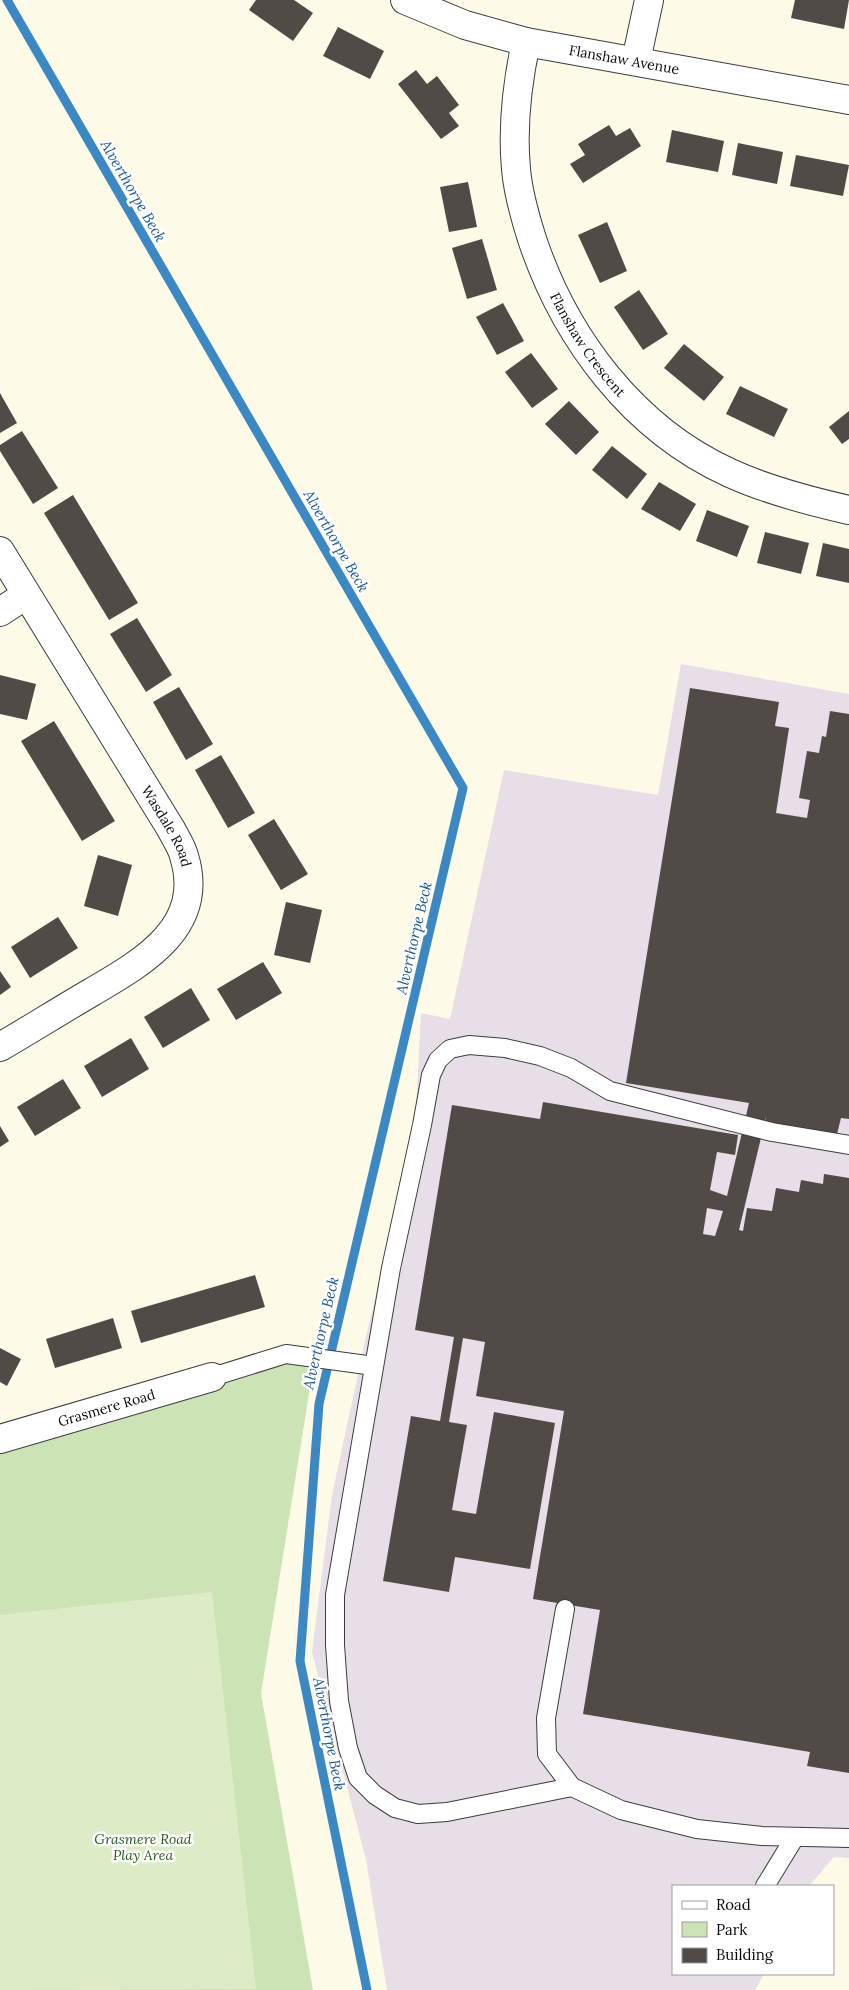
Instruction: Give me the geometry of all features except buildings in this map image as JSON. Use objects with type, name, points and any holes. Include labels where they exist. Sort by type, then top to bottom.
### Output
[{"type":"street","name":"Flanshaw Avenue","points":[[405,0],[465,25],[526,42],[849,100]]},
{"type":"street","points":[[636,61],[648,0]]},
{"type":"street","name":"Flanshaw Crescent","points":[[526,42],[517,86],[514,138],[516,170],[525,216],[542,269],[565,318],[598,368],[633,405],[677,442],[729,472],[779,491],[849,510]]},
{"type":"street","name":"Wasdale Road","points":[[0,551],[170,829],[184,855],[188,878],[186,900],[178,924],[165,942],[125,972],[0,1047]]},
{"type":"street","points":[[0,612],[26,595]]},
{"type":"street","name":"Grasmere Road","points":[[0,1439],[212,1377]]},
{"type":"lane","points":[[572,1787],[448,1812],[418,1814],[395,1808],[375,1795],[358,1778],[348,1748],[339,1701],[335,1645],[335,1595],[391,1268],[422,1125],[430,1075],[438,1060],[450,1049],[469,1045],[505,1048],[540,1056],[571,1068],[610,1091],[772,1132],[849,1145]]},
{"type":"lane","points":[[212,1377],[286,1354],[374,1366]]},
{"type":"lane","points":[[565,1609],[546,1718],[548,1754],[572,1787],[622,1810],[697,1829],[795,1837],[849,1838]]},
{"type":"lane","points":[[766,1885],[795,1837]]},
{"type":"shaded area","points":[[681,664],[849,694],[849,1858],[834,1857],[810,1885],[672,1885],[672,1975],[763,1975],[755,1990],[387,1990],[366,1860],[312,1652],[332,1495],[365,1341],[415,1129],[421,1013],[450,1019],[504,770],[658,795]]},
{"type":"green space","name":"Grasmere Road Play Area","points":[[286,1354],[313,1369],[261,1693],[313,1990],[0,1990],[0,1439]]},
{"type":"green space","points":[[212,1592],[256,1989],[0,1990],[0,1615]]},
{"type":"waterway","name":"Alverthorpe Beck","points":[[7,0],[463,788],[319,1404],[300,1661],[367,1990]]}]
